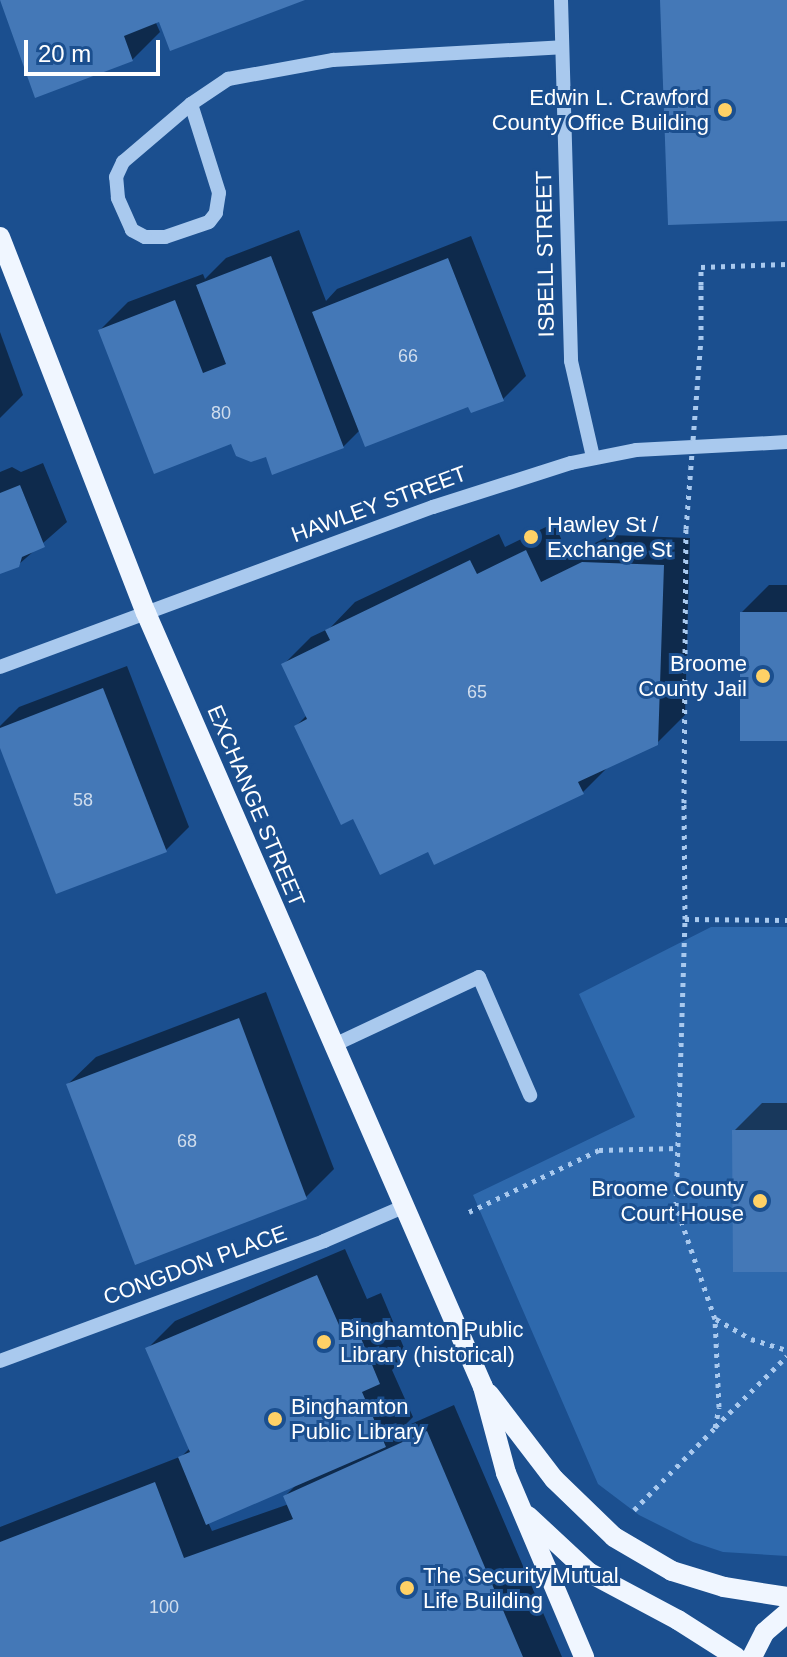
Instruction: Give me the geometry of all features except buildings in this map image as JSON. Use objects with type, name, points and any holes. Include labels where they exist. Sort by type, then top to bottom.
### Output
[{"type":"main road","name":"EXCHANGE STREET","points":[[0,237],[146,613],[483,1387],[513,1492],[584,1657]]},
{"type":"main road","name":"EXCHANGE STREET","points":[[483,1387],[565,1491],[614,1537],[672,1571],[724,1587],[787,1597]]},
{"type":"main road","name":"EXCHANGE STREET","points":[[513,1492],[536,1525],[588,1572],[678,1620],[736,1657]]},
{"type":"main road","points":[[752,1657],[765,1632],[787,1613]]},
{"type":"street","name":"ISBELL STREET","points":[[561,0],[571,361],[593,457]]},
{"type":"street","points":[[191,104],[219,193],[216,213],[209,222],[165,237],[145,237],[132,230],[118,198],[116,177],[123,162],[191,104],[228,79],[333,60],[562,47]]},
{"type":"street","name":"HAWLEY STREET","points":[[0,667],[433,507],[593,457],[636,450],[787,442]]},
{"type":"street","points":[[334,1045],[479,977],[530,1095]]},
{"type":"street","name":"CONGDON PLACE","points":[[0,1361],[324,1241],[403,1207]]},
{"type":"path","points":[[715,1428],[719,1407],[715,1319],[676,1206],[685,919],[686,529],[701,339],[701,267],[787,264]]},
{"type":"path","points":[[685,919],[787,920]]},
{"type":"path","points":[[469,1212],[599,1150],[678,1148]]},
{"type":"path","points":[[631,1514],[787,1353],[751,1339],[715,1319]]},
{"type":"shaded area","points":[[711,927],[787,927],[787,1556],[723,1552],[693,1542],[639,1515],[598,1484],[473,1195],[635,1117],[579,994]]},
{"type":"place","name":"Edwin L. Crawford County Office Building","points":[[725,110]]},
{"type":"place","name":"Hawley St / Exchange St","points":[[531,537]]},
{"type":"place","name":"Broome County Jail","points":[[763,676]]},
{"type":"place","name":"Broome County Court House","points":[[760,1201]]},
{"type":"place","name":"Binghamton Public Library (historical)","points":[[324,1342]]},
{"type":"place","name":"Binghamton Public Library","points":[[275,1419]]},
{"type":"place","name":"The Security Mutual Life Building","points":[[407,1588]]}]
